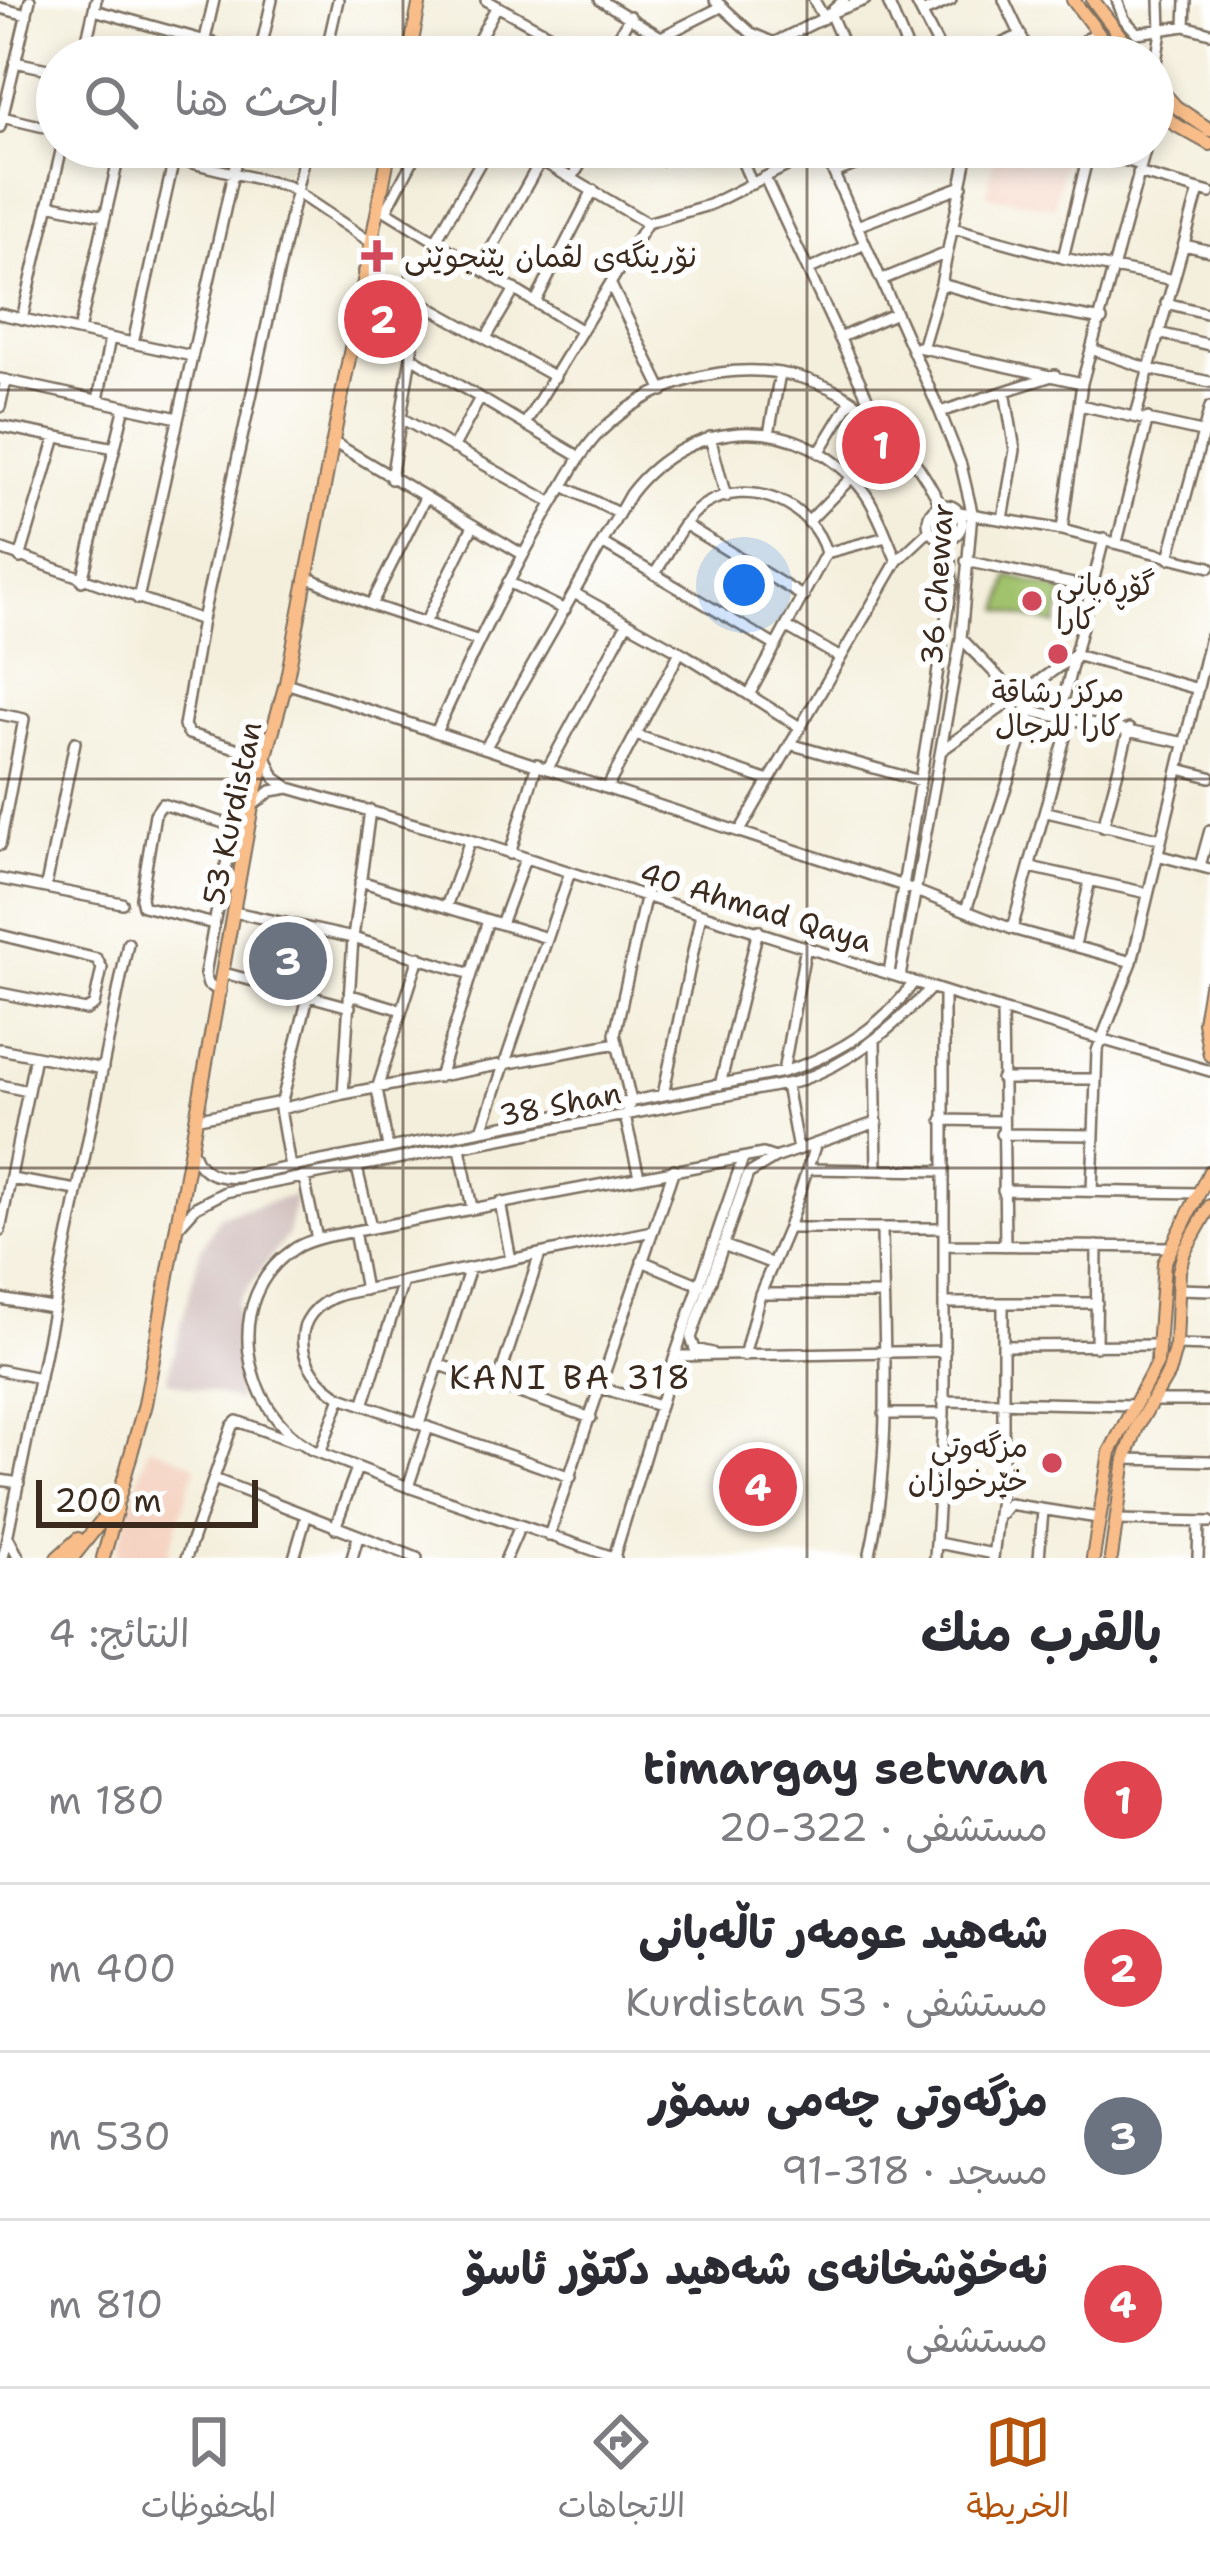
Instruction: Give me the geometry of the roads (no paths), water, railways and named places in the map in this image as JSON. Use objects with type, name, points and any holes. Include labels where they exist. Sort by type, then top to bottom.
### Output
[{"type":"main road","points":[[413,36],[420,0]]},
{"type":"main road","points":[[1073,0],[1100,36]]},
{"type":"main road","points":[[1093,0],[1118,36]]},
{"type":"main road","points":[[1174,105],[1210,130]]},
{"type":"main road","points":[[1174,125],[1210,144]]},
{"type":"main road","name":"53 Kurdistan","points":[[72,1558],[110,1513],[122,1489],[145,1404],[252,806],[286,683],[387,168]]},
{"type":"main road","points":[[1210,986],[1204,1022],[1210,1054]]},
{"type":"main road","points":[[1094,1558],[1110,1452],[1169,1345],[1161,1278],[1170,1246],[1210,1171]]},
{"type":"main road","points":[[1111,1558],[1125,1460],[1168,1374],[1179,1271],[1210,1206]]},
{"type":"main road","points":[[1105,1477],[1122,1480]]},
{"type":"main road","points":[[103,1558],[122,1489]]},
{"type":"main road","name":"53 Kurdistan","points":[[57,1558],[122,1489]]},
{"type":"street","points":[[30,0],[4,88],[1,122],[36,127]]},
{"type":"street","points":[[206,36],[214,0]]},
{"type":"street","points":[[264,36],[272,0]]},
{"type":"street","points":[[330,36],[338,0]]},
{"type":"street","points":[[486,0],[550,36]]},
{"type":"street","points":[[512,14],[520,0]]},
{"type":"street","points":[[601,0],[660,36]]},
{"type":"street","points":[[814,0],[838,36]]},
{"type":"street","points":[[827,16],[844,0]]},
{"type":"street","points":[[788,36],[865,0]]},
{"type":"street","points":[[886,0],[902,36]]},
{"type":"street","points":[[915,0],[934,36]]},
{"type":"street","points":[[922,13],[951,0]]},
{"type":"street","points":[[1004,0],[1021,34],[1017,36]]},
{"type":"street","points":[[1117,0],[1124,19],[1137,33],[1185,26],[1210,33]]},
{"type":"street","points":[[1160,0],[1160,36]]},
{"type":"street","points":[[1185,26],[1186,0]]},
{"type":"street","points":[[663,36],[718,3],[758,36]]},
{"type":"street","points":[[88,36],[95,5],[192,36]]},
{"type":"street","points":[[481,36],[497,6]]},
{"type":"street","points":[[0,8],[27,15]]},
{"type":"street","points":[[619,36],[630,16]]},
{"type":"street","points":[[1091,36],[1097,32]]},
{"type":"street","points":[[15,62],[36,66]]},
{"type":"street","points":[[22,319],[57,168]]},
{"type":"street","points":[[80,331],[118,168]]},
{"type":"street","points":[[133,343],[173,168]]},
{"type":"street","points":[[212,168],[296,190],[370,241]]},
{"type":"street","points":[[138,599],[234,168]]},
{"type":"street","points":[[289,788],[272,773],[266,757],[195,738],[184,726],[202,620],[301,168]]},
{"type":"street","points":[[407,168],[382,208],[582,331]]},
{"type":"street","points":[[435,242],[477,168]]},
{"type":"street","points":[[480,268],[536,168]]},
{"type":"street","points":[[555,168],[647,223],[688,214],[783,168]]},
{"type":"street","points":[[572,178],[578,168]]},
{"type":"street","points":[[745,168],[752,184]]},
{"type":"street","name":"36 Chewar","points":[[832,168],[896,313],[918,347],[961,465],[969,537],[961,638],[895,975]]},
{"type":"street","points":[[834,173],[846,168]]},
{"type":"street","points":[[965,168],[940,284],[918,347],[1082,383]]},
{"type":"street","points":[[1063,258],[1080,168]]},
{"type":"street","points":[[1062,530],[1082,383],[1140,169],[1204,191],[1148,369],[1117,542]]},
{"type":"street","points":[[765,178],[877,417]]},
{"type":"street","points":[[857,226],[962,186]]},
{"type":"street","points":[[536,301],[593,190]]},
{"type":"street","points":[[48,204],[105,216]]},
{"type":"street","points":[[524,424],[647,223]]},
{"type":"street","points":[[953,228],[1063,258],[1174,280]]},
{"type":"street","points":[[808,270],[865,244]]},
{"type":"street","points":[[1184,244],[1210,251]]},
{"type":"street","points":[[881,280],[947,253]]},
{"type":"street","points":[[364,271],[555,377]]},
{"type":"street","points":[[611,284],[663,391]]},
{"type":"street","points":[[940,284],[1102,320]]},
{"type":"street","points":[[486,338],[515,289]]},
{"type":"street","points":[[391,479],[420,300]]},
{"type":"street","points":[[1166,303],[1210,314]]},
{"type":"street","points":[[839,338],[896,313]]},
{"type":"street","points":[[0,314],[192,356]]},
{"type":"street","points":[[1158,333],[1210,345]]},
{"type":"street","points":[[98,400],[110,338]]},
{"type":"street","points":[[1094,350],[1148,369],[1210,382]]},
{"type":"street","points":[[411,357],[580,457]]},
{"type":"street","points":[[436,730],[522,554],[580,457],[614,420],[663,391],[700,375],[747,371],[814,381],[877,417],[912,454],[941,506]]},
{"type":"street","points":[[770,434],[780,373]]},
{"type":"street","points":[[940,412],[1056,375]]},
{"type":"street","points":[[0,407],[3,379],[178,418]]},
{"type":"street","points":[[1003,519],[1015,450],[1005,391]]},
{"type":"street","points":[[453,448],[480,398]]},
{"type":"street","points":[[819,453],[851,400]]},
{"type":"street","points":[[1080,405],[1207,434]]},
{"type":"street","points":[[82,581],[125,406]]},
{"type":"street","points":[[1169,557],[1207,434],[1210,407]]},
{"type":"street","points":[[401,418],[553,503]]},
{"type":"street","points":[[0,426],[115,448]]},
{"type":"street","points":[[487,747],[618,514],[649,471],[710,437],[732,431],[770,434],[819,453],[870,500],[897,561]]},
{"type":"street","points":[[20,558],[56,436]]},
{"type":"street","points":[[710,437],[726,496]]},
{"type":"street","points":[[332,442],[522,554]]},
{"type":"street","points":[[808,522],[851,478]]},
{"type":"street","points":[[563,486],[618,514]]},
{"type":"street","points":[[655,573],[684,524],[704,505],[726,496],[767,496],[786,503],[808,522],[826,553]]},
{"type":"street","points":[[371,605],[424,498]]},
{"type":"street","points":[[740,831],[897,561],[929,530],[930,515],[941,506],[951,506],[964,516],[1062,530],[1210,567]]},
{"type":"street","points":[[941,539],[953,538],[964,516]]},
{"type":"street","points":[[684,524],[804,597]]},
{"type":"street","points":[[425,623],[473,526]]},
{"type":"street","points":[[895,975],[901,885],[952,583],[950,560],[941,539],[929,530]]},
{"type":"street","points":[[749,695],[826,553],[886,537]]},
{"type":"street","points":[[1012,929],[1047,812],[1075,656],[1104,539]]},
{"type":"street","points":[[602,543],[776,646]]},
{"type":"street","points":[[0,548],[202,620]]},
{"type":"street","points":[[966,561],[1092,588]]},
{"type":"street","points":[[307,578],[478,641]]},
{"type":"street","points":[[508,582],[565,610]]},
{"type":"street","points":[[574,593],[800,727]]},
{"type":"street","points":[[510,854],[543,766],[627,622]]},
{"type":"street","points":[[787,627],[839,657]]},
{"type":"street","points":[[1092,1191],[1093,1079],[1098,1047],[1132,962],[1210,637]]},
{"type":"street","points":[[961,638],[1031,711],[1185,743]]},
{"type":"street","points":[[608,788],[680,652]]},
{"type":"street","points":[[1075,656],[1198,689]]},
{"type":"street","points":[[942,750],[1075,656]]},
{"type":"street","points":[[286,683],[901,885],[1012,929],[1132,962]]},
{"type":"street","points":[[966,910],[1031,711]]},
{"type":"street","points":[[0,714],[24,719],[0,845]]},
{"type":"street","points":[[1103,827],[1129,730]]},
{"type":"street","points":[[636,735],[770,781]]},
{"type":"street","points":[[46,886],[75,742]]},
{"type":"street","points":[[790,744],[920,781]]},
{"type":"street","points":[[221,991],[208,986],[205,974],[249,753]]},
{"type":"street","points":[[1179,769],[1210,777]]},
{"type":"street","points":[[252,806],[271,791],[289,788]]},
{"type":"street","name":"40 Ahmad Qaya","points":[[289,788],[1210,1071]]},
{"type":"street","points":[[214,924],[143,907],[154,814],[162,804],[234,826]]},
{"type":"street","points":[[343,1094],[353,938],[370,810]]},
{"type":"street","points":[[1047,812],[1161,839]]},
{"type":"street","points":[[1157,855],[1205,868],[1210,830]]},
{"type":"street","points":[[446,907],[470,840]]},
{"type":"street","points":[[501,924],[525,859]]},
{"type":"street","points":[[1030,867],[1147,893]]},
{"type":"street","points":[[482,1130],[569,875]]},
{"type":"street","points":[[0,879],[122,903]]},
{"type":"street","points":[[1075,946],[1090,880]]},
{"type":"street","points":[[360,881],[547,938]]},
{"type":"street","points":[[639,1176],[625,1116],[631,1102],[616,1022],[644,898]]},
{"type":"street","points":[[234,912],[353,938],[471,974]]},
{"type":"street","points":[[664,1095],[701,914]]},
{"type":"street","points":[[439,1076],[488,920]]},
{"type":"street","points":[[720,1085],[758,930]]},
{"type":"street","points":[[0,935],[97,959],[102,968],[94,1005],[86,1010],[0,993]]},
{"type":"street","points":[[3,1558],[128,943]]},
{"type":"street","points":[[783,1072],[806,946]]},
{"type":"street","points":[[388,1148],[377,1089],[419,957]]},
{"type":"street","points":[[224,973],[308,997],[402,1010]]},
{"type":"street","name":"38 Shan","points":[[193,1150],[202,1168],[215,1176],[239,1177],[783,1072],[854,1040],[880,1021],[914,982]]},
{"type":"street","name":"38 Shan","points":[[179,1226],[196,1207],[217,1196],[786,1085],[829,1070],[875,1041],[931,988]]},
{"type":"street","points":[[935,1558],[944,1414],[944,992]]},
{"type":"street","points":[[290,1167],[281,1106],[308,997]]},
{"type":"street","points":[[1001,1010],[1005,1246]]},
{"type":"street","points":[[875,1041],[878,1170]]},
{"type":"street","points":[[199,1118],[617,1043]]},
{"type":"street","points":[[0,1049],[103,1070]]},
{"type":"street","points":[[0,1232],[35,1056]]},
{"type":"street","points":[[1001,1079],[1093,1079]]},
{"type":"street","points":[[0,1085],[28,1091]]},
{"type":"street","points":[[786,1085],[798,1150]]},
{"type":"street","points":[[942,1120],[1001,1121]]},
{"type":"street","points":[[717,1356],[695,1348],[691,1338],[748,1174],[776,1158],[877,1122]]},
{"type":"street","points":[[1001,1134],[1093,1135]]},
{"type":"street","points":[[744,1356],[760,1294],[815,1146]]},
{"type":"street","points":[[460,1148],[472,1208]]},
{"type":"street","points":[[315,1451],[291,1436],[262,1399],[247,1336],[251,1309],[272,1270],[295,1248],[370,1227],[674,1169],[763,1154],[776,1158]]},
{"type":"street","points":[[186,1558],[237,1421],[408,1487],[615,1558],[675,1356],[743,1158]]},
{"type":"street","points":[[357,1168],[370,1227]]},
{"type":"street","points":[[549,1536],[674,1169]]},
{"type":"street","points":[[810,1169],[944,1171]]},
{"type":"street","points":[[304,1178],[317,1239]]},
{"type":"street","points":[[10,1179],[77,1190]]},
{"type":"street","points":[[1003,1190],[1199,1192]]},
{"type":"street","points":[[500,1202],[511,1260]]},
{"type":"street","points":[[788,1228],[944,1228]]},
{"type":"street","points":[[869,1558],[881,1490],[884,1414],[882,1228]]},
{"type":"street","points":[[354,1231],[364,1291]]},
{"type":"street","points":[[571,1477],[341,1397],[327,1389],[308,1366],[304,1327],[323,1303],[364,1291],[652,1231]]},
{"type":"street","points":[[1193,1236],[1210,1235]]},
{"type":"street","points":[[723,1245],[773,1264]]},
{"type":"street","points":[[945,1246],[1170,1246]]},
{"type":"street","points":[[1096,1347],[1097,1246]]},
{"type":"street","points":[[497,1385],[541,1254]]},
{"type":"street","points":[[642,1261],[700,1285]]},
{"type":"street","points":[[408,1487],[470,1268]]},
{"type":"street","points":[[363,1405],[403,1282]]},
{"type":"street","points":[[1178,1289],[1210,1290]]},
{"type":"street","points":[[760,1294],[883,1294]]},
{"type":"street","points":[[0,1299],[52,1308]]},
{"type":"street","points":[[944,1303],[1097,1303]]},
{"type":"street","points":[[995,1557],[1006,1401],[1003,1304]]},
{"type":"street","points":[[1004,1346],[1210,1346]]},
{"type":"street","points":[[675,1356],[944,1351]]},
{"type":"street","points":[[440,1365],[591,1418]]},
{"type":"street","points":[[0,1370],[40,1378]]},
{"type":"street","points":[[602,1388],[659,1406]]},
{"type":"street","points":[[315,1451],[341,1397]]},
{"type":"street","points":[[1154,1401],[1210,1401]]},
{"type":"street","points":[[943,1402],[1133,1406]]},
{"type":"street","points":[[884,1414],[944,1414]]},
{"type":"street","points":[[1125,1460],[1210,1461]]},
{"type":"street","points":[[334,1528],[357,1468]]},
{"type":"street","points":[[214,1479],[415,1558]]},
{"type":"street","points":[[0,1480],[19,1483]]},
{"type":"street","points":[[995,1557],[1003,1509],[1009,1504],[1098,1518]]},
{"type":"street","points":[[1039,1558],[1042,1511]]},
{"type":"street","points":[[294,1558],[306,1517]]},
{"type":"street","points":[[1116,1520],[1204,1522],[1198,1558]]},
{"type":"street","points":[[506,1558],[520,1526]]},
{"type":"street","points":[[352,1558],[358,1537]]},
{"type":"street","points":[[8,1538],[19,1558]]},
{"type":"street","points":[[938,1544],[995,1557]]},
{"type":"place","name":"نۆرینگەی لقمان پێنجوێنی","points":[[377,256]]},
{"type":"place","name":"شەهید عومەر تاڵەبانی","points":[[383,319]]},
{"type":"place","name":"timargay setwan","points":[[881,445]]},
{"type":"place","name":"گۆڕەپانی کارا","points":[[1032,601]]},
{"type":"place","name":"مركز رشاقة كارا للرجال","points":[[1058,654]]},
{"type":"place","name":"مزگەوتی چەمی سمۆر","points":[[288,961]]},
{"type":"place","name":"مزگەوتی خێرخوازان","points":[[1052,1463]]},
{"type":"place","name":"نەخۆشخانەی شەهید دکتۆر ئاسۆ","points":[[758,1487]]},
{"type":"district","name":"KANI BA 318","points":[[571,1377]]}]
